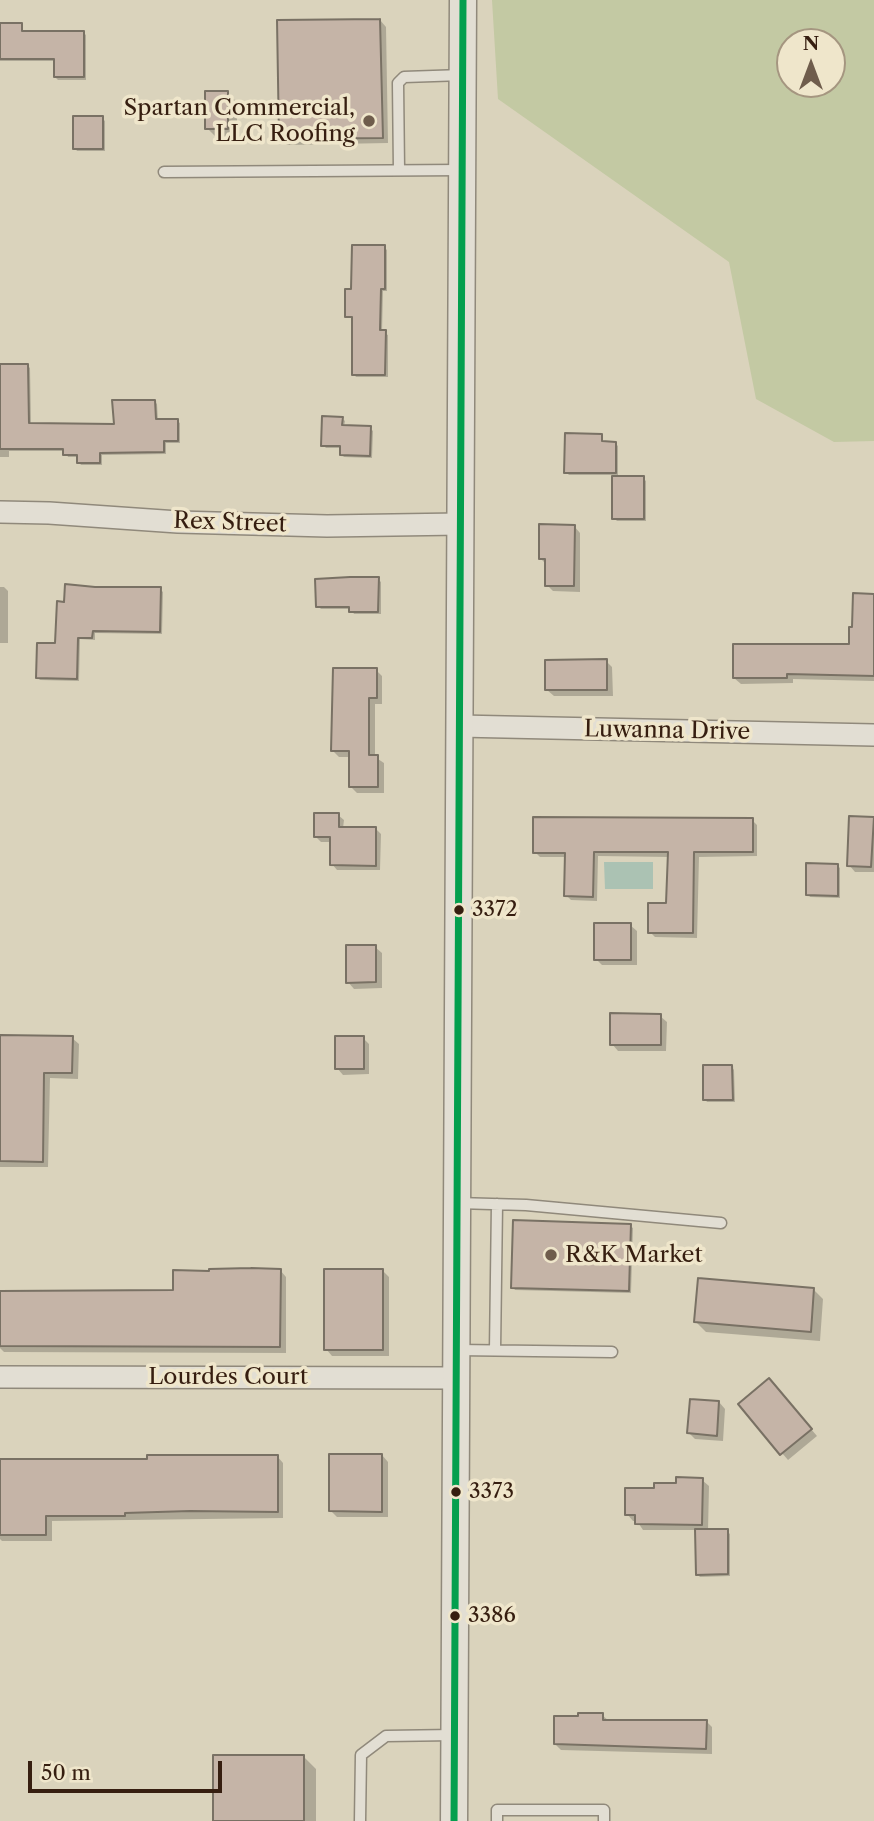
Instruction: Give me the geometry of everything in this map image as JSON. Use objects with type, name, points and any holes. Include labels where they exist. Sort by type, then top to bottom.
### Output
[{"type":"street","points":[[454,1821],[463,0]]},
{"type":"street","name":"Rex Street","points":[[0,512],[178,522],[300,525],[460,524]]},
{"type":"street","name":"Luwanna Drive","points":[[459,726],[874,735]]},
{"type":"street","name":"Lourdes Court","points":[[0,1377],[456,1378]]},
{"type":"lane","points":[[399,170],[398,83],[404,77],[463,75]]},
{"type":"lane","points":[[164,172],[462,170]]},
{"type":"lane","points":[[457,1203],[721,1223]]},
{"type":"lane","points":[[495,1350],[497,1204]]},
{"type":"lane","points":[[457,1350],[612,1352]]},
{"type":"lane","points":[[360,1821],[361,1755],[386,1736],[455,1735]]},
{"type":"lane","points":[[497,1821],[497,1810],[522,1816],[604,1811],[604,1821]]},
{"type":"green space","points":[[492,0],[874,0],[874,441],[834,442],[756,399],[729,262],[498,99]]},
{"type":"shaded area","points":[[604,862],[653,862],[653,889],[605,889]]},
{"type":"building","points":[[380,19],[383,138],[279,139],[277,20]]},
{"type":"building","points":[[0,23],[22,23],[22,31],[84,31],[84,77],[54,77],[54,59],[0,59]]},
{"type":"building","points":[[205,91],[228,91],[228,129],[205,129]]},
{"type":"building","points":[[73,116],[103,116],[103,149],[73,149]]},
{"type":"building","points":[[352,245],[385,245],[385,289],[381,289],[380,330],[386,330],[385,375],[352,375],[352,317],[345,317],[345,289],[351,289]]},
{"type":"building","points":[[0,364],[28,364],[29,423],[114,424],[112,400],[155,400],[156,419],[178,419],[178,441],[164,441],[164,452],[100,453],[100,463],[77,463],[77,455],[63,455],[63,449],[0,449]]},
{"type":"building","points":[[322,416],[343,417],[342,425],[371,426],[370,456],[340,455],[340,446],[321,446]]},
{"type":"building","points":[[565,433],[602,434],[602,441],[616,442],[616,473],[564,473]]},
{"type":"building","points":[[612,476],[644,476],[644,519],[612,519]]},
{"type":"building","points":[[539,524],[575,525],[574,586],[545,586],[545,559],[539,559]]},
{"type":"building","points":[[379,577],[378,612],[349,612],[349,607],[316,607],[315,579]]},
{"type":"building","points":[[65,584],[161,587],[160,632],[93,631],[92,638],[78,638],[77,679],[36,678],[37,643],[55,643],[57,601],[64,602]]},
{"type":"building","points":[[853,593],[874,594],[874,676],[787,674],[787,678],[733,678],[733,644],[849,644]]},
{"type":"building","points":[[607,659],[607,690],[545,690],[545,660]]},
{"type":"building","points":[[333,668],[377,668],[377,698],[369,698],[369,755],[378,755],[378,787],[349,787],[349,751],[331,751]]},
{"type":"building","points":[[314,813],[339,813],[339,827],[376,827],[376,866],[330,865],[330,837],[314,837]]},
{"type":"building","points":[[849,816],[874,817],[871,867],[847,866]]},
{"type":"building","points":[[533,817],[753,818],[753,852],[694,852],[693,933],[648,933],[648,903],[666,903],[668,852],[594,852],[593,897],[564,896],[565,853],[533,853]]},
{"type":"building","points":[[806,863],[838,864],[838,896],[806,895]]},
{"type":"building","points":[[594,923],[631,923],[631,960],[594,960]]},
{"type":"building","points":[[346,945],[376,945],[376,982],[346,983]]},
{"type":"building","points":[[610,1013],[661,1014],[661,1045],[610,1045]]},
{"type":"building","points":[[0,1035],[73,1036],[72,1073],[44,1073],[43,1162],[0,1161]]},
{"type":"building","points":[[335,1036],[364,1036],[364,1069],[335,1069]]},
{"type":"building","points":[[703,1065],[732,1065],[733,1100],[703,1100]]},
{"type":"building","points":[[513,1220],[631,1224],[629,1291],[511,1288]]},
{"type":"building","points":[[281,1269],[280,1347],[0,1346],[0,1291],[173,1290],[173,1270]]},
{"type":"building","points":[[324,1269],[383,1269],[383,1350],[324,1350]]},
{"type":"building","points":[[698,1278],[814,1288],[811,1332],[694,1322]]},
{"type":"building","points":[[769,1378],[812,1429],[780,1455],[738,1404]]},
{"type":"building","points":[[690,1399],[719,1401],[717,1436],[687,1433]]},
{"type":"building","points":[[329,1454],[382,1454],[382,1512],[329,1511]]},
{"type":"building","points":[[147,1455],[278,1455],[278,1512],[190,1511],[125,1513],[125,1516],[46,1516],[46,1535],[0,1535],[0,1459],[147,1459]]},
{"type":"building","points":[[676,1477],[703,1478],[702,1525],[635,1524],[635,1515],[625,1515],[625,1488],[654,1488],[654,1483],[676,1483]]},
{"type":"building","points":[[695,1529],[728,1529],[728,1574],[696,1575]]},
{"type":"building","points":[[578,1713],[603,1713],[603,1720],[707,1720],[706,1749],[554,1744],[554,1716],[578,1716]]},
{"type":"building","points":[[213,1755],[304,1755],[304,1821],[213,1821]]},
{"type":"transit line","points":[[454,1821],[463,0]]},
{"type":"place","name":"Spartan Commercial, LLC Roofing","points":[[369,121]]},
{"type":"place","name":"3372","points":[[459,910]]},
{"type":"place","name":"R&K Market","points":[[551,1255]]},
{"type":"place","name":"3373","points":[[456,1492]]},
{"type":"place","name":"3386","points":[[455,1616]]}]
